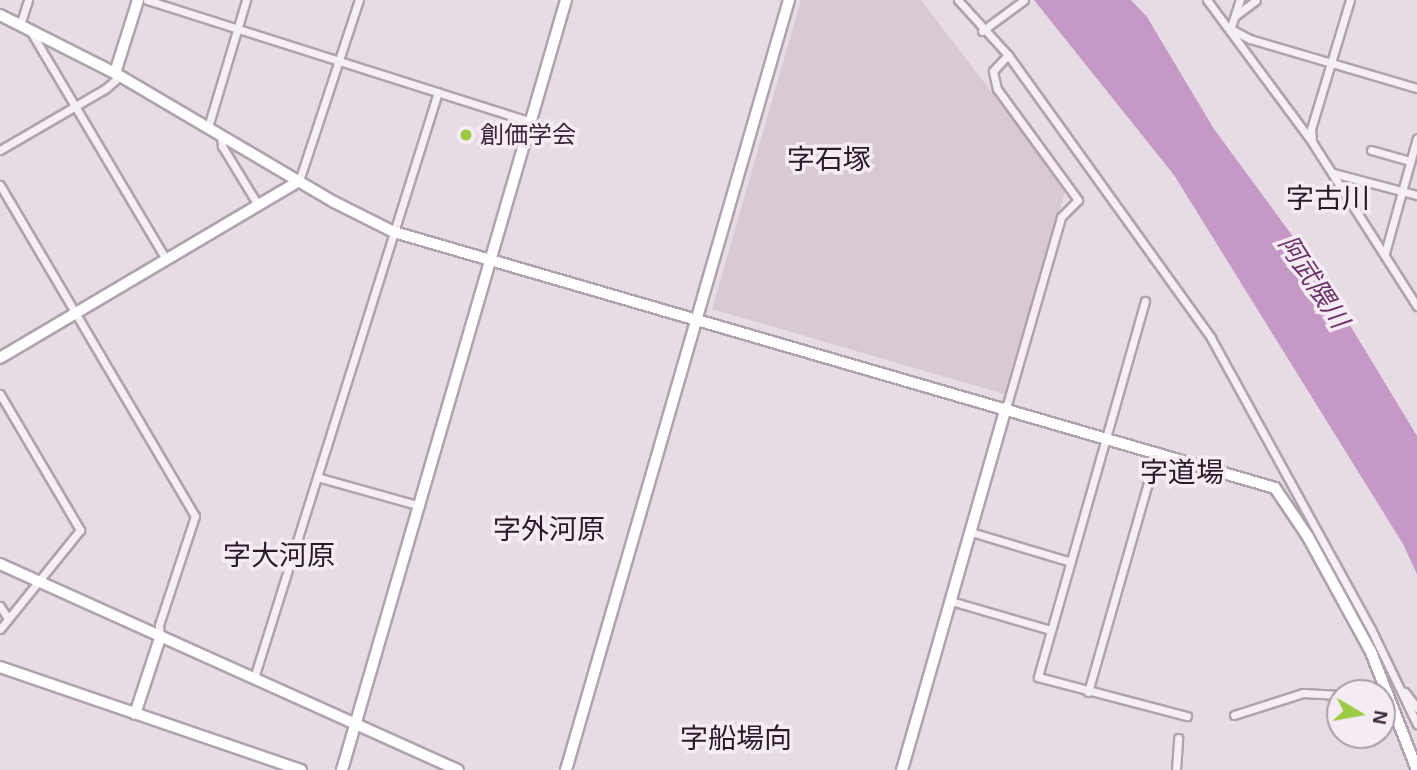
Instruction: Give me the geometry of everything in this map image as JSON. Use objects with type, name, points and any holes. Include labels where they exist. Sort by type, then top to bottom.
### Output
[{"type":"street","points":[[20,25],[28,0]]},
{"type":"street","points":[[0,150],[75,106],[117,74],[138,0]]},
{"type":"street","points":[[147,0],[341,59],[531,122]]},
{"type":"street","points":[[208,127],[246,0]]},
{"type":"street","points":[[0,358],[299,181],[359,0]]},
{"type":"street","points":[[342,770],[566,0]]},
{"type":"street","points":[[566,770],[789,0]]},
{"type":"street","points":[[985,29],[1024,0]]},
{"type":"street","points":[[1207,0],[1312,142],[1417,305]]},
{"type":"street","points":[[1230,29],[1240,0]]},
{"type":"street","points":[[1235,16],[1256,0]]},
{"type":"street","points":[[1312,142],[1311,129],[1349,0]]},
{"type":"street","points":[[958,2],[1008,55],[1211,338],[1402,690],[1417,724]]},
{"type":"street","points":[[0,15],[117,74],[299,181],[394,232],[1263,483],[1280,494],[1371,652],[1380,679]]},
{"type":"street","points":[[1230,29],[1250,39],[1417,88]]},
{"type":"street","points":[[31,31],[166,259]]},
{"type":"street","points":[[902,770],[1061,217],[1078,200],[997,89],[993,71],[1008,55]]},
{"type":"street","points":[[254,678],[438,92]]},
{"type":"street","points":[[221,135],[222,146],[258,205]]},
{"type":"street","points":[[1385,253],[1417,138]]},
{"type":"street","points":[[1371,150],[1410,160]]},
{"type":"street","points":[[1333,173],[1417,195]]},
{"type":"street","points":[[0,186],[195,516],[159,625],[160,638],[135,714]]},
{"type":"street","points":[[1145,301],[1038,677],[1187,716]]},
{"type":"street","points":[[0,394],[79,530],[0,629]]},
{"type":"street","points":[[1088,692],[1157,452]]},
{"type":"street","points":[[317,477],[420,506]]},
{"type":"street","points":[[971,532],[1071,562]]},
{"type":"street","points":[[0,564],[458,770]]},
{"type":"street","points":[[951,601],[1051,630]]},
{"type":"street","points":[[0,606],[8,619]]},
{"type":"street","points":[[0,667],[301,770]]},
{"type":"street","points":[[1402,690],[1417,708]]},
{"type":"street","points":[[1234,716],[1303,693],[1326,694]]},
{"type":"street","points":[[1396,721],[1417,770]]},
{"type":"street","points":[[1177,770],[1178,738]]},
{"type":"shaded area","points":[[801,0],[921,0],[1066,189],[1004,394],[712,309]]},
{"type":"water","name":"阿武隈川","points":[[1034,0],[1131,0],[1147,17],[1214,129],[1313,264],[1417,436],[1417,574],[1403,544],[1174,175]]},
{"type":"place","name":"創価学会","points":[[466,135]]},
{"type":"district","name":"字石塚","points":[[829,160]]},
{"type":"district","name":"字古川","points":[[1328,199]]},
{"type":"district","name":"字道場","points":[[1182,473]]},
{"type":"district","name":"字外河原","points":[[549,530]]},
{"type":"district","name":"字大河原","points":[[279,556]]},
{"type":"district","name":"字船場向","points":[[736,739]]}]
